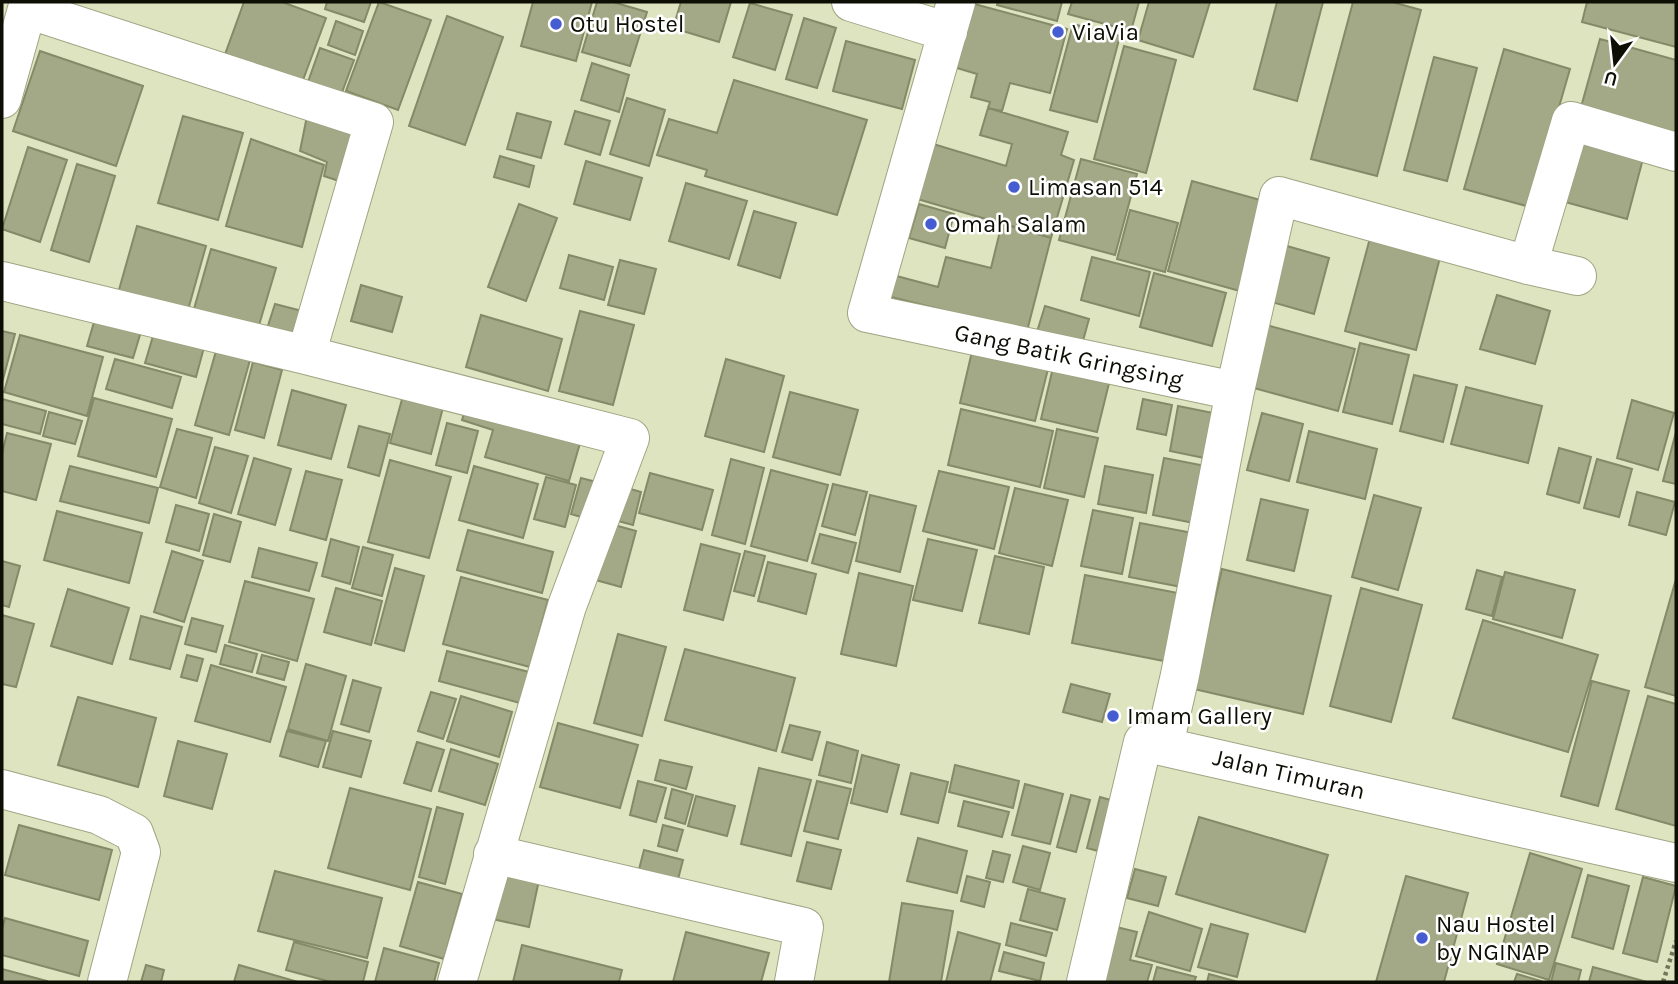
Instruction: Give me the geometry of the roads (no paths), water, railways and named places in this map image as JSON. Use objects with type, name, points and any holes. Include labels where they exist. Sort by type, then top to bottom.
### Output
[{"type":"street","points":[[851,2],[952,17]]},
{"type":"street","points":[[3,92],[28,5],[374,122],[306,355]]},
{"type":"street","name":"Gang Batik Gringsing","points":[[952,17],[867,313],[1234,391]]},
{"type":"street","points":[[1528,265],[1571,121],[1676,152]]},
{"type":"street","points":[[1086,982],[1143,741],[1164,745],[1180,675],[1234,391],[1279,195],[1528,265],[1577,276]]},
{"type":"street","points":[[2,281],[630,438],[567,606],[457,982]]},
{"type":"street","name":"Jalan Timuran","points":[[1164,745],[1676,863]]},
{"type":"street","points":[[2,789],[99,815],[134,833],[141,852],[107,982]]},
{"type":"street","points":[[493,855],[804,927],[794,982]]},
{"type":"place","name":"Otu Hostel","points":[[556,24]]},
{"type":"place","name":"ViaVia","points":[[1058,32]]},
{"type":"place","name":"Limasan 514","points":[[1014,187]]},
{"type":"place","name":"Omah Salam","points":[[931,224]]},
{"type":"place","name":"Imam Gallery","points":[[1113,716]]},
{"type":"place","name":"Nau Hostel by NGINAP","points":[[1422,938]]}]
